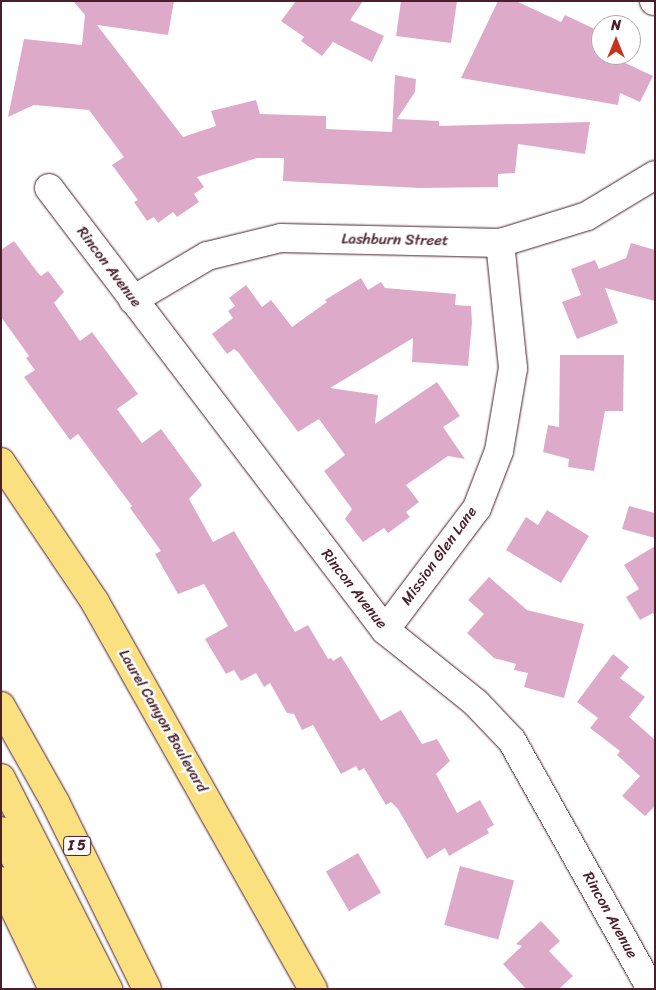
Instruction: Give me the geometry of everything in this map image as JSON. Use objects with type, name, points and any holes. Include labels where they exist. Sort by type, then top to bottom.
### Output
[{"type":"main road","name":"Laurel Canyon Boulevard","points":[[1,462],[95,602],[312,989]]},
{"type":"main road","name":"I 5","points":[[1,706],[55,802],[147,989]]},
{"type":"main road","points":[[1,778],[108,989]]},
{"type":"main road","points":[[1,831],[83,989]]},
{"type":"main road","points":[[1,882],[53,989]]},
{"type":"street","name":"Lashburn Street","points":[[133,300],[207,256],[281,238],[500,242],[587,216],[655,175]]},
{"type":"street","name":"Rincon Avenue","points":[[49,188],[384,630],[476,703],[512,741],[651,989]]},
{"type":"street","name":"Mission Glen Lane","points":[[384,630],[476,508],[499,451],[513,368],[500,242]]},
{"type":"building","points":[[73,1],[174,1],[168,35],[97,25],[183,137],[216,126],[211,111],[256,100],[260,114],[326,116],[326,129],[392,132],[395,75],[416,79],[415,92],[397,119],[439,121],[439,126],[590,122],[585,154],[518,144],[515,173],[498,174],[498,187],[419,188],[283,181],[284,158],[257,158],[197,177],[204,187],[194,194],[199,202],[177,217],[173,212],[158,223],[154,217],[147,221],[134,202],[138,200],[112,165],[124,157],[89,110],[34,105],[8,117],[24,39],[82,45],[85,15]]},
{"type":"building","points":[[296,1],[363,1],[350,20],[384,36],[372,62],[333,42],[322,56],[301,41],[304,37],[281,21]]},
{"type":"building","points":[[401,1],[457,1],[451,43],[396,36]]},
{"type":"building","points":[[498,1],[516,1],[561,22],[565,15],[591,27],[591,65],[629,65],[653,76],[640,102],[620,93],[618,105],[461,78]]},
{"type":"building","points":[[14,241],[38,273],[41,276],[48,271],[64,292],[54,303],[80,341],[92,332],[138,394],[117,409],[142,443],[161,429],[202,485],[189,499],[213,542],[234,531],[295,632],[308,625],[328,659],[331,658],[333,661],[341,656],[381,721],[401,710],[422,744],[437,739],[450,761],[436,774],[457,813],[480,800],[494,825],[487,829],[489,833],[449,856],[445,848],[427,859],[398,809],[391,802],[386,805],[364,768],[359,771],[356,766],[341,774],[313,725],[302,730],[294,714],[287,713],[270,683],[264,687],[256,673],[241,681],[234,670],[226,674],[205,639],[228,626],[204,584],[178,594],[155,554],[161,551],[130,508],[132,506],[78,434],[70,440],[24,377],[35,370],[26,358],[29,356],[1,317],[1,250]]},
{"type":"building","points":[[631,243],[655,250],[655,301],[605,288],[618,323],[577,339],[562,302],[581,295],[571,269],[595,260],[599,269],[626,258]]},
{"type":"building","points":[[361,278],[368,290],[381,282],[385,288],[456,294],[455,305],[471,306],[472,322],[468,366],[412,362],[413,338],[330,388],[378,395],[375,424],[437,382],[460,416],[443,427],[465,459],[448,456],[406,485],[419,502],[406,512],[410,517],[388,533],[384,528],[363,542],[345,519],[352,509],[324,471],[345,455],[319,419],[298,432],[238,352],[234,349],[227,354],[212,334],[233,318],[228,311],[235,306],[229,298],[246,285],[262,307],[271,300],[292,327],[327,302],[325,300]]},
{"type":"building","points":[[560,355],[624,355],[623,411],[605,411],[594,471],[568,467],[569,459],[543,452],[548,425],[559,427]]},
{"type":"building","points":[[629,506],[655,513],[655,538],[622,529]]},
{"type":"building","points":[[547,510],[589,536],[561,583],[506,550],[526,517],[538,525]]},
{"type":"building","points":[[655,546],[655,616],[653,613],[640,620],[626,597],[639,589],[624,565]]},
{"type":"building","points":[[489,577],[527,610],[584,624],[564,698],[524,687],[528,673],[514,670],[516,664],[494,658],[467,633],[484,614],[468,600]]},
{"type":"building","points":[[613,654],[629,667],[620,678],[645,697],[629,717],[655,740],[655,806],[645,816],[622,796],[640,776],[617,755],[620,751],[590,728],[598,718],[577,702]]},
{"type":"building","points":[[358,853],[381,893],[349,911],[326,871]]},
{"type":"building","points":[[460,866],[514,880],[498,939],[444,925]]},
{"type":"building","points":[[541,921],[560,941],[549,951],[573,976],[559,989],[526,989],[503,964],[522,946],[516,944]]}]
